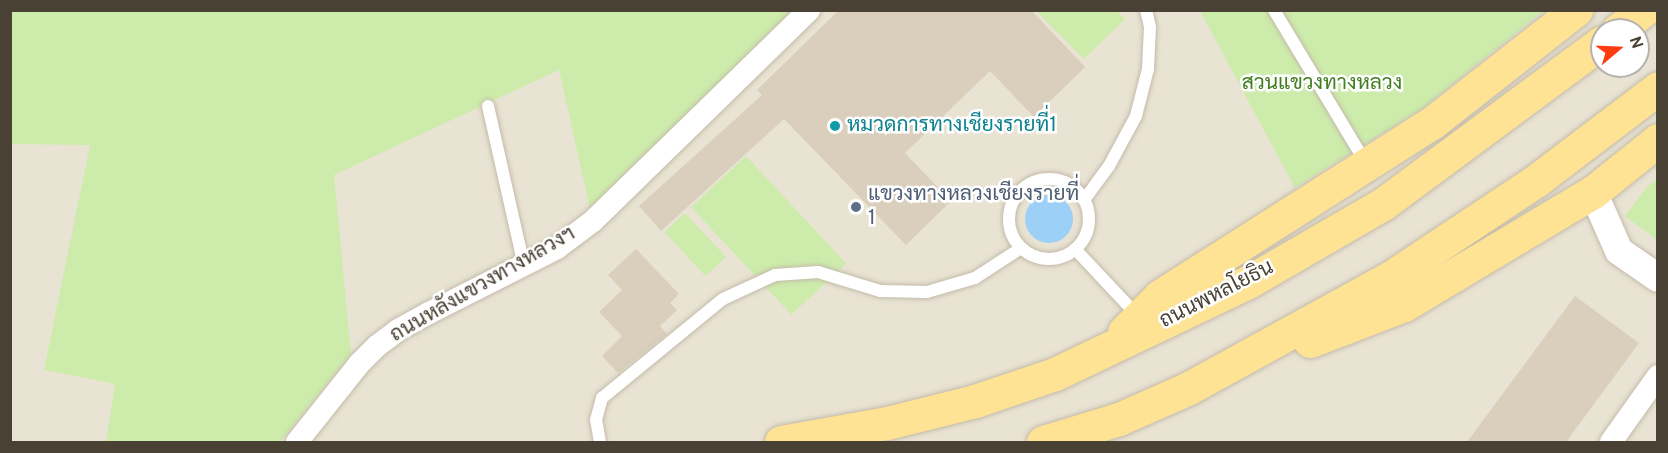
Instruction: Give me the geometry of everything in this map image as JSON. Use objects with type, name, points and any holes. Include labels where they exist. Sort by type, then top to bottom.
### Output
[{"type":"main road","points":[[1105,350],[1160,296],[1433,122],[1576,10]]},
{"type":"main road","name":"ถนนพหลโยธิน","points":[[781,442],[887,423],[975,401],[1055,374],[1250,281],[1383,204],[1590,51]]},
{"type":"main road","points":[[1189,388],[1391,277],[1537,180],[1658,88]]},
{"type":"main road","points":[[1043,442],[1119,419],[1189,388],[1404,305],[1593,192],[1658,140]]},
{"type":"street","name":"ถนนหลังแขวงทางหลวงฯ","points":[[297,442],[359,364],[398,330],[557,248],[593,221],[808,10]]},
{"type":"street","points":[[1593,192],[1619,251],[1658,278]]},
{"type":"street","points":[[1611,442],[1658,376]]},
{"type":"lane","points":[[1084,200],[1109,166],[1136,116],[1148,69],[1150,27],[1146,10]]},
{"type":"lane","points":[[1274,10],[1366,165]]},
{"type":"lane","points":[[488,106],[524,266]]},
{"type":"lane","points":[[1055,179],[1076,189],[1084,200],[1089,222],[1086,234],[1076,249],[1064,257],[1041,259],[1021,248],[1012,237],[1008,223],[1011,202],[1024,187],[1036,180],[1055,179]]},
{"type":"lane","points":[[600,442],[596,420],[602,398],[723,299],[775,275],[818,272],[880,291],[927,292],[975,278],[1021,248]]},
{"type":"lane","points":[[1076,249],[1139,317]]},
{"type":"shaded area","points":[[11,11],[1657,11],[1657,442],[11,442]]},
{"type":"green space","points":[[11,11],[795,11],[591,213],[559,70],[334,175],[351,354],[280,442],[106,442],[115,384],[44,370],[90,145],[11,144]]},
{"type":"green space","points":[[1036,11],[1117,11],[1125,19],[1084,59]]},
{"type":"green space","name":"สวนแขวงทางหลวง","points":[[1200,11],[1543,11],[1423,108],[1295,188]]},
{"type":"green space","points":[[746,156],[846,264],[791,315],[691,207]]},
{"type":"green space","points":[[1657,179],[1657,240],[1625,216],[1647,187]]},
{"type":"green space","points":[[685,213],[726,257],[705,276],[665,232]]},
{"type":"water","points":[[1044,195],[1054,195],[1066,202],[1073,214],[1073,224],[1066,236],[1054,243],[1044,243],[1029,232],[1025,224],[1025,214],[1036,199]]},
{"type":"building","name":"หมวดการทางเชียงรายที่1","points":[[839,10],[1031,10],[1085,67],[1034,117],[990,71],[905,153],[951,201],[906,245],[784,119],[661,231],[639,206],[762,95],[757,90]]},
{"type":"building","points":[[636,249],[679,294],[670,303],[677,310],[660,326],[667,334],[618,373],[602,356],[622,336],[599,312],[622,290],[608,275]]},
{"type":"building","points":[[1575,296],[1639,343],[1566,442],[1467,442]]},
{"type":"place","name":"หมวดการทางเชียงรายที่1","points":[[835,126]]},
{"type":"place","name":"แขวงทางหลวงเชียงรายที่ 1","points":[[856,207]]}]
